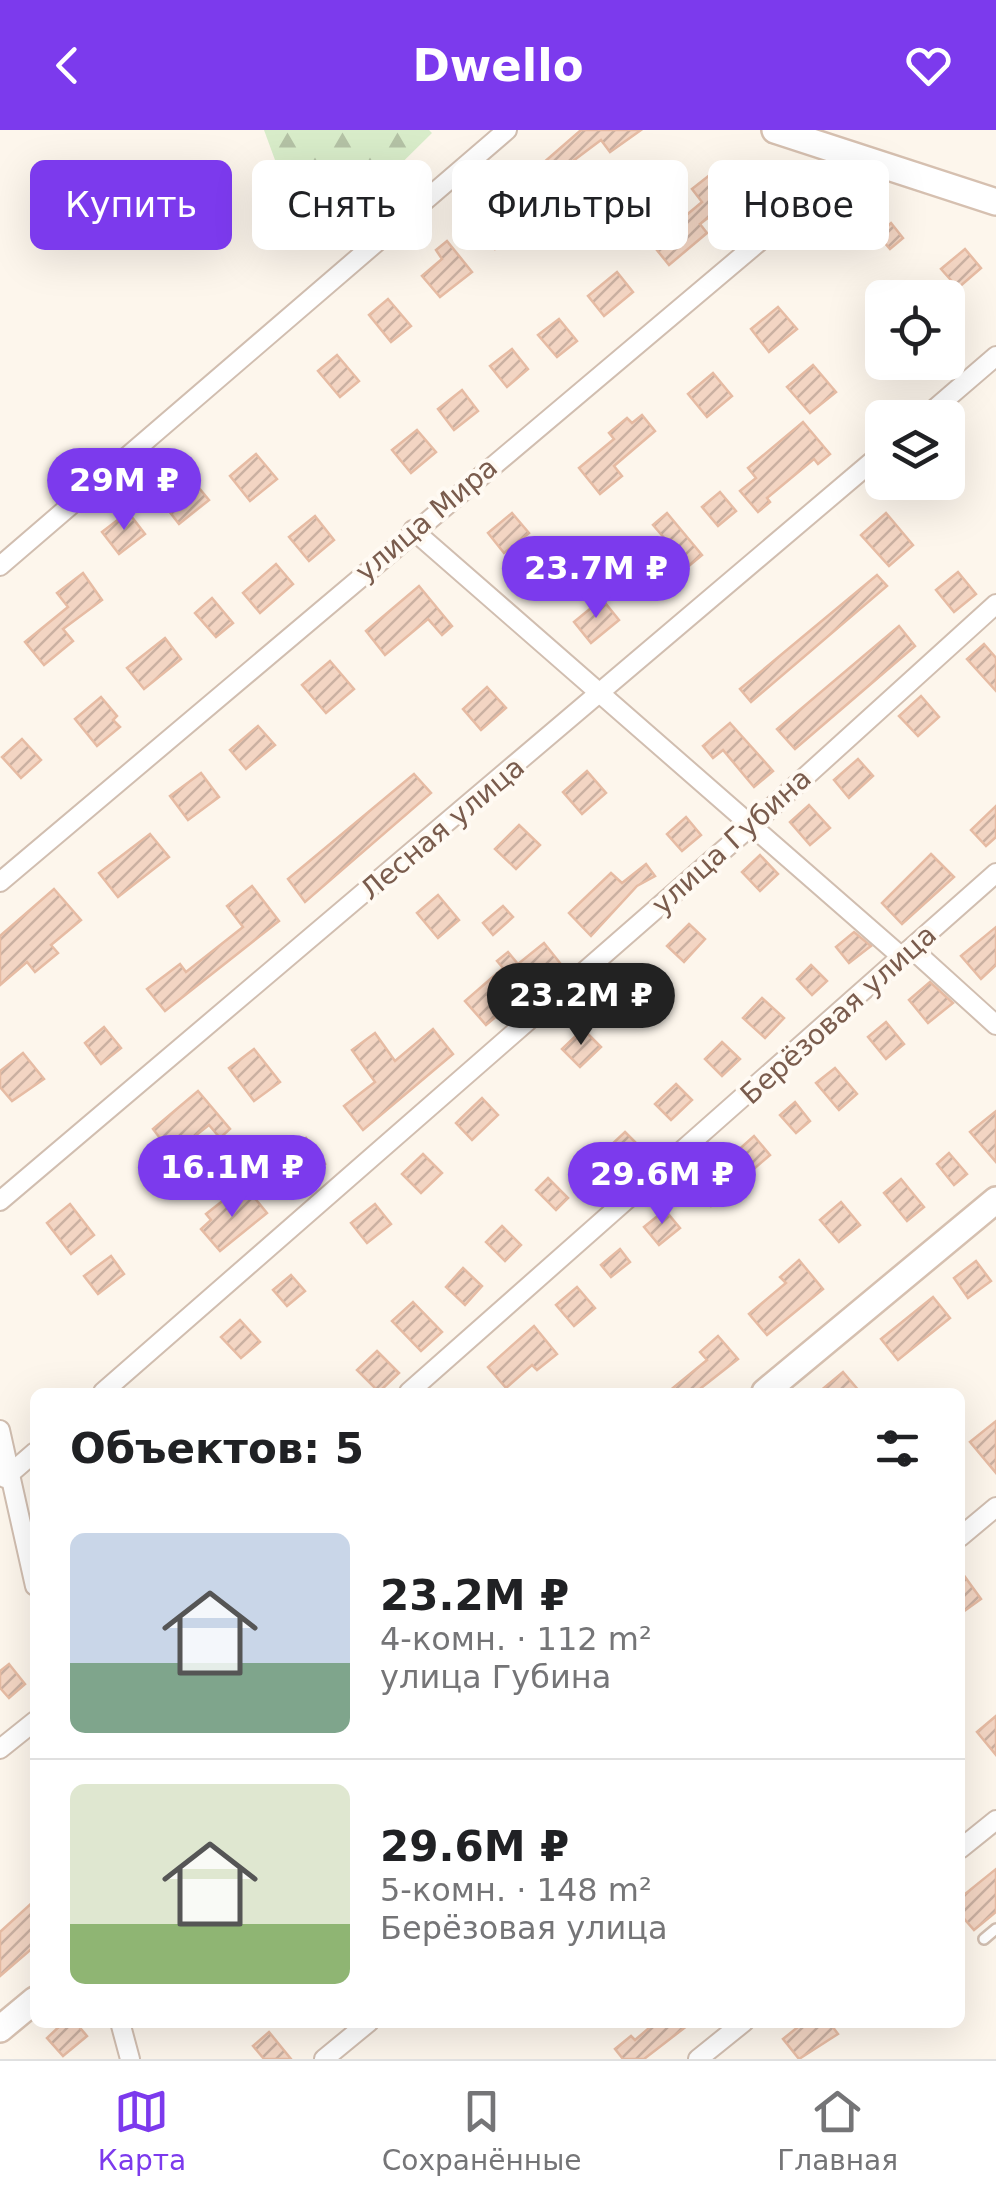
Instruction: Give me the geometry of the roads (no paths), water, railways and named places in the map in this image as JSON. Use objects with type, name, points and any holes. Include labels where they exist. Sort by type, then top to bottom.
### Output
[{"type":"street","points":[[0,566],[507,130]]},
{"type":"street","points":[[775,130],[856,160]]},
{"type":"street","points":[[889,170],[996,202]]},
{"type":"street","name":"улица Мира","points":[[0,882],[748,250]]},
{"type":"street","points":[[945,400],[996,356]]},
{"type":"street","name":"Лесная улица","points":[[0,1201],[865,468]]},
{"type":"street","points":[[413,530],[751,826],[996,1024]]},
{"type":"street","name":"улица Губина","points":[[108,1388],[751,826],[996,604]]},
{"type":"street","name":"Берёзовая улица","points":[[414,1388],[996,873]]},
{"type":"street","points":[[770,1388],[996,1200]]},
{"type":"street","points":[[0,1430],[5,1478],[30,1568]]},
{"type":"street","points":[[5,1478],[30,1456]]},
{"type":"street","points":[[965,1533],[996,1508]]},
{"type":"street","points":[[0,1749],[30,1725]]},
{"type":"street","points":[[965,1845],[996,1820]]},
{"type":"street","points":[[0,2030],[30,2004]]},
{"type":"street","points":[[122,2028],[130,2059]]},
{"type":"street","points":[[324,2059],[361,2028]]},
{"type":"street","points":[[698,2059],[737,2028]]},
{"type":"lane","points":[[984,1939],[996,1928]]}]
